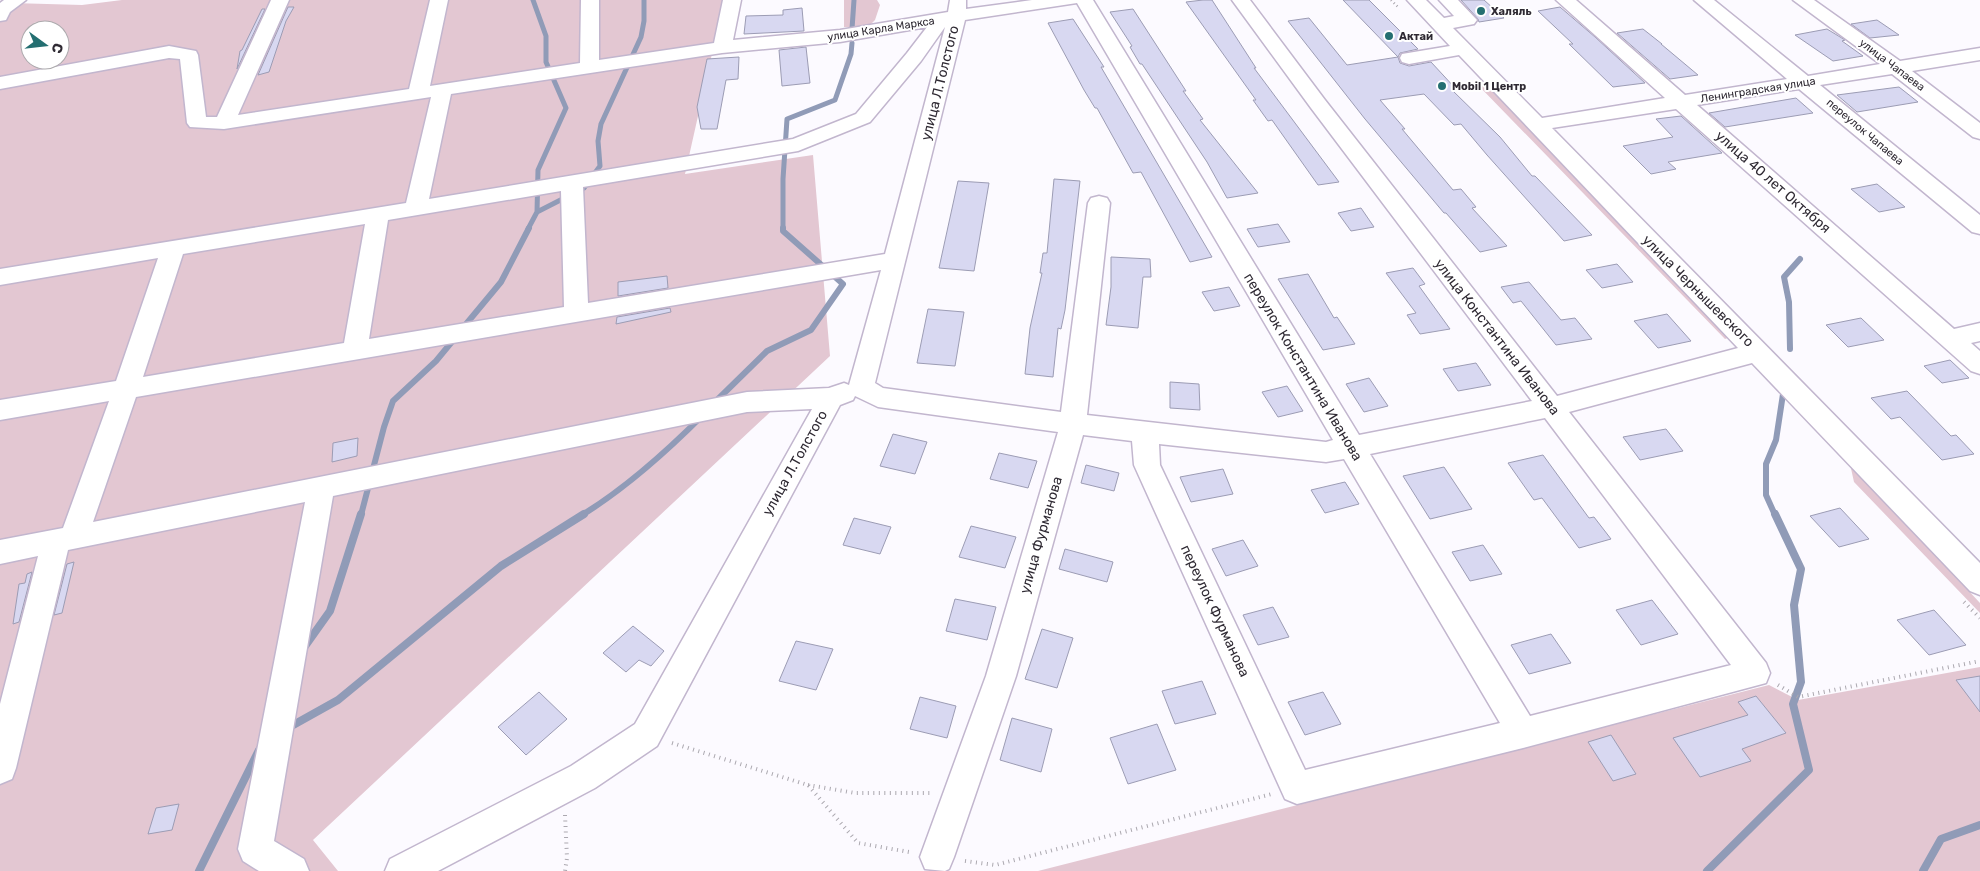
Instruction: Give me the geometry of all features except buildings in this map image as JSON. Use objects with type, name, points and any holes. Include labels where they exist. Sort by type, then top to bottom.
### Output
[{"type":"street","points":[[0,16],[2,9],[16,0]]},
{"type":"street","points":[[224,123],[280,0]]},
{"type":"street","points":[[418,94],[439,0]]},
{"type":"street","points":[[589,68],[590,0]]},
{"type":"street","points":[[722,47],[732,0]]},
{"type":"street","name":"улица Карла Маркса","points":[[0,83],[169,52],[189,55],[197,124],[224,123],[722,47],[840,36],[952,12],[1070,0]]},
{"type":"street","name":"переулок Константина Иванова","points":[[1084,0],[1523,733]]},
{"type":"street","name":"улица Константина Иванова","points":[[1241,0],[1318,104],[1755,673],[1523,733]]},
{"type":"street","name":"улица Чернышевского","points":[[1416,0],[1980,582]]},
{"type":"street","points":[[1439,24],[1468,20],[1448,0]]},
{"type":"street","name":"улица 40 лет Октября","points":[[1565,0],[1980,364]]},
{"type":"street","name":"переулок Чапаева","points":[[1703,0],[1980,227]]},
{"type":"street","name":"улица Чапаева","points":[[1802,0],[1897,68],[1980,133]]},
{"type":"street","points":[[0,277],[798,145],[863,118],[952,12]]},
{"type":"street","name":"улица Л.Толстого","points":[[402,871],[573,782],[646,735],[831,398],[861,387],[896,260],[952,12]]},
{"type":"street","points":[[1409,58],[1462,49]]},
{"type":"street","name":"Ленинградская улица","points":[[1536,125],[1980,54]]},
{"type":"street","points":[[416,208],[442,91]]},
{"type":"street","points":[[572,183],[576,314]]},
{"type":"street","name":"улица Фурманова","points":[[937,857],[1001,676],[1073,424],[1099,203]]},
{"type":"street","points":[[355,350],[378,215]]},
{"type":"street","points":[[0,768],[64,540],[126,389],[173,249]]},
{"type":"street","points":[[0,410],[896,260]]},
{"type":"street","points":[[1950,338],[1980,332]]},
{"type":"street","points":[[861,387],[878,397],[1073,424],[1326,452],[1552,407],[1758,352]]},
{"type":"street","points":[[0,552],[747,402],[831,398]]},
{"type":"street","name":"переулок Фурманова","points":[[1144,432],[1147,464],[1297,788],[1523,733]]},
{"type":"street","points":[[292,871],[255,849],[321,488]]},
{"type":"path","points":[[1791,692],[1798,697],[1980,661]]},
{"type":"path","points":[[565,871],[568,858],[573,782]]},
{"type":"path","points":[[808,785],[863,793],[898,794],[960,791]]},
{"type":"shaded area","points":[[122,0],[724,0],[685,174],[813,155],[830,356],[313,840],[338,871],[0,871],[0,5],[12,3],[82,5]]},
{"type":"shaded area","points":[[844,0],[877,0],[880,5],[875,20],[868,27],[844,27]]},
{"type":"shaded area","points":[[1476,83],[1487,85],[1729,332],[1730,337],[1725,339]]},
{"type":"shaded area","points":[[1850,464],[1980,603],[1980,613],[1854,482]]},
{"type":"shaded area","points":[[1980,667],[1980,871],[1038,871],[1769,685],[1798,700]]},
{"type":"waterway","points":[[533,0],[546,36],[546,62],[566,108],[538,170],[537,212]]},
{"type":"waterway","points":[[537,212],[584,188],[600,166],[598,141],[601,124],[641,37],[644,21],[644,0]]},
{"type":"waterway","points":[[852,29],[854,0]]},
{"type":"waterway","points":[[714,403],[767,351],[811,330],[843,284],[783,231],[783,179],[787,119],[835,100],[851,54],[852,43]]},
{"type":"waterway","points":[[528,229],[537,212]]},
{"type":"waterway","points":[[462,329],[501,282],[529,228]]},
{"type":"waterway","points":[[1790,349],[1789,302],[1784,277],[1800,259]]},
{"type":"waterway","points":[[361,515],[384,427],[393,401],[436,361],[455,338]]},
{"type":"waterway","points":[[1775,515],[1766,495],[1766,464],[1776,440],[1783,394]]},
{"type":"waterway","points":[[582,515],[645,469],[702,416]]},
{"type":"waterway","points":[[303,649],[330,611],[361,514]]},
{"type":"waterway","points":[[286,729],[338,700],[501,566],[584,514]]},
{"type":"waterway","points":[[1707,871],[1809,770],[1793,704],[1801,682],[1794,605],[1801,569],[1775,514]]},
{"type":"waterway","points":[[199,871],[259,750]]},
{"type":"waterway","points":[[1923,871],[1941,839],[1980,825]]},
{"type":"place","name":"Халяль","points":[[1481,11]]},
{"type":"place","name":"Актай","points":[[1389,36]]},
{"type":"place","name":"Mobil 1 Центр","points":[[1442,86]]}]
